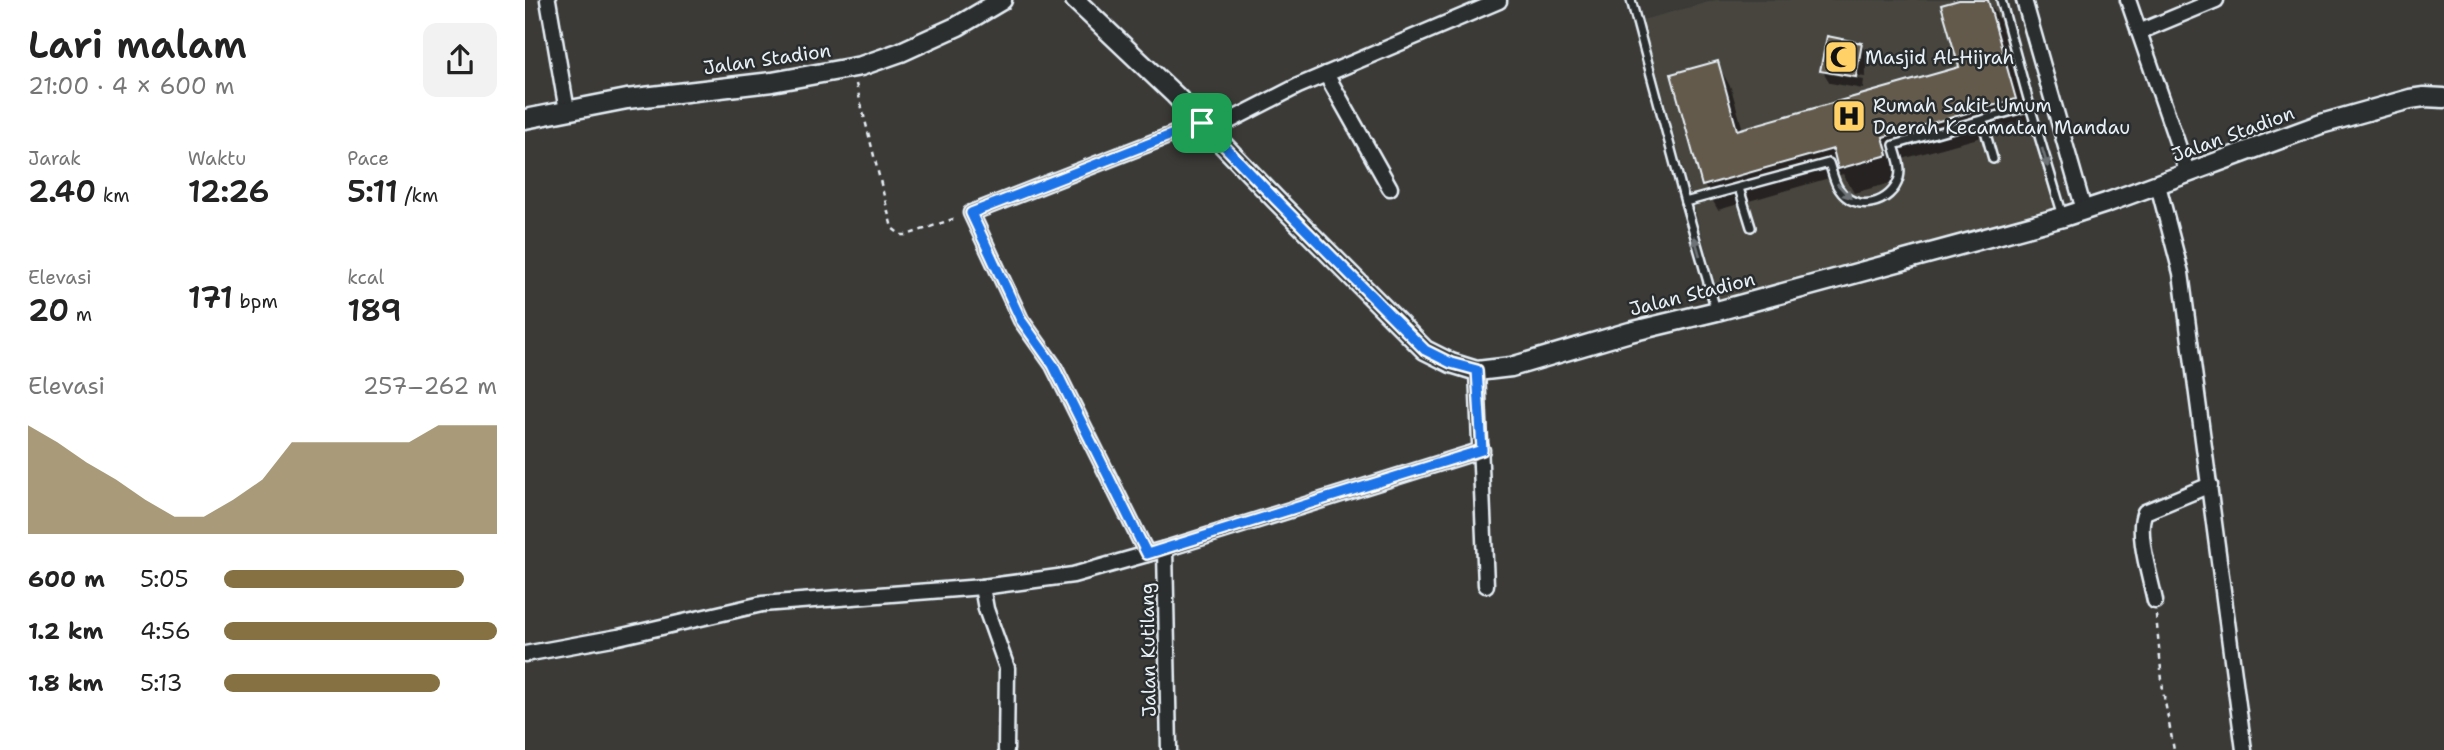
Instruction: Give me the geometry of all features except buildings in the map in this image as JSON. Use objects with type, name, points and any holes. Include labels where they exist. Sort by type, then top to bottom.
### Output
[{"type":"street","points":[[548,0],[566,111]]},
{"type":"street","name":"Jalan Stadion","points":[[525,118],[627,99],[772,82],[852,68],[912,47],[958,26],[1002,0]]},
{"type":"street","name":"Jalan Stadion","points":[[1075,0],[1206,127],[1425,350],[1451,363],[1477,370],[1511,367],[1630,332],[1717,311],[2063,216],[2158,185],[2321,124],[2410,99],[2444,99]]},
{"type":"street","points":[[2024,0],[2084,210]]},
{"type":"street","points":[[2128,0],[2188,174]]},
{"type":"street","points":[[2139,32],[2216,0]]},
{"type":"street","points":[[1147,554],[1053,365],[1021,320],[971,213],[1206,127],[1499,1]]},
{"type":"street","points":[[1326,74],[1390,188]]},
{"type":"street","points":[[2158,185],[2181,273],[2244,750]]},
{"type":"street","points":[[1477,370],[1486,585]]},
{"type":"street","points":[[525,654],[618,637],[762,604],[982,587],[1073,575],[1482,450]]},
{"type":"street","points":[[2155,601],[2141,529],[2143,516],[2145,512],[2210,485]]},
{"type":"street","name":"Jalan Kutilang","points":[[1165,549],[1169,750]]},
{"type":"street","points":[[982,587],[986,608],[1007,668],[1006,750]]},
{"type":"lane","points":[[1631,0],[1717,311]]},
{"type":"lane","points":[[2001,0],[2063,216]]},
{"type":"lane","points":[[1685,202],[1829,163],[1840,191],[1849,198],[1867,204],[1880,201],[1888,196],[1899,177],[1900,165],[1894,145],[2030,106]]},
{"type":"lane","points":[[1982,120],[1993,159]]},
{"type":"lane","points":[[1739,188],[1751,227]]},
{"type":"path","points":[[852,68],[893,228],[901,235],[907,235],[971,213]]},
{"type":"path","points":[[2155,601],[2173,750]]},
{"type":"shaded area","name":"Rumah Sakit Umum Daerah Kecamatan Mandau","points":[[1716,0],[1997,0],[2056,211],[1721,304],[1642,20]]},
{"type":"place","name":"Masjid Al-Hijrah","points":[[1841,57]]},
{"type":"place","name":"Rumah Sakit Umum Daerah Kecamatan Mandau","points":[[1849,116]]},
{"type":"route","points":[[1202,123],[1425,350],[1451,363],[1477,370],[1482,450],[1147,554],[1053,365],[1021,320],[971,213],[1202,123]]}]
